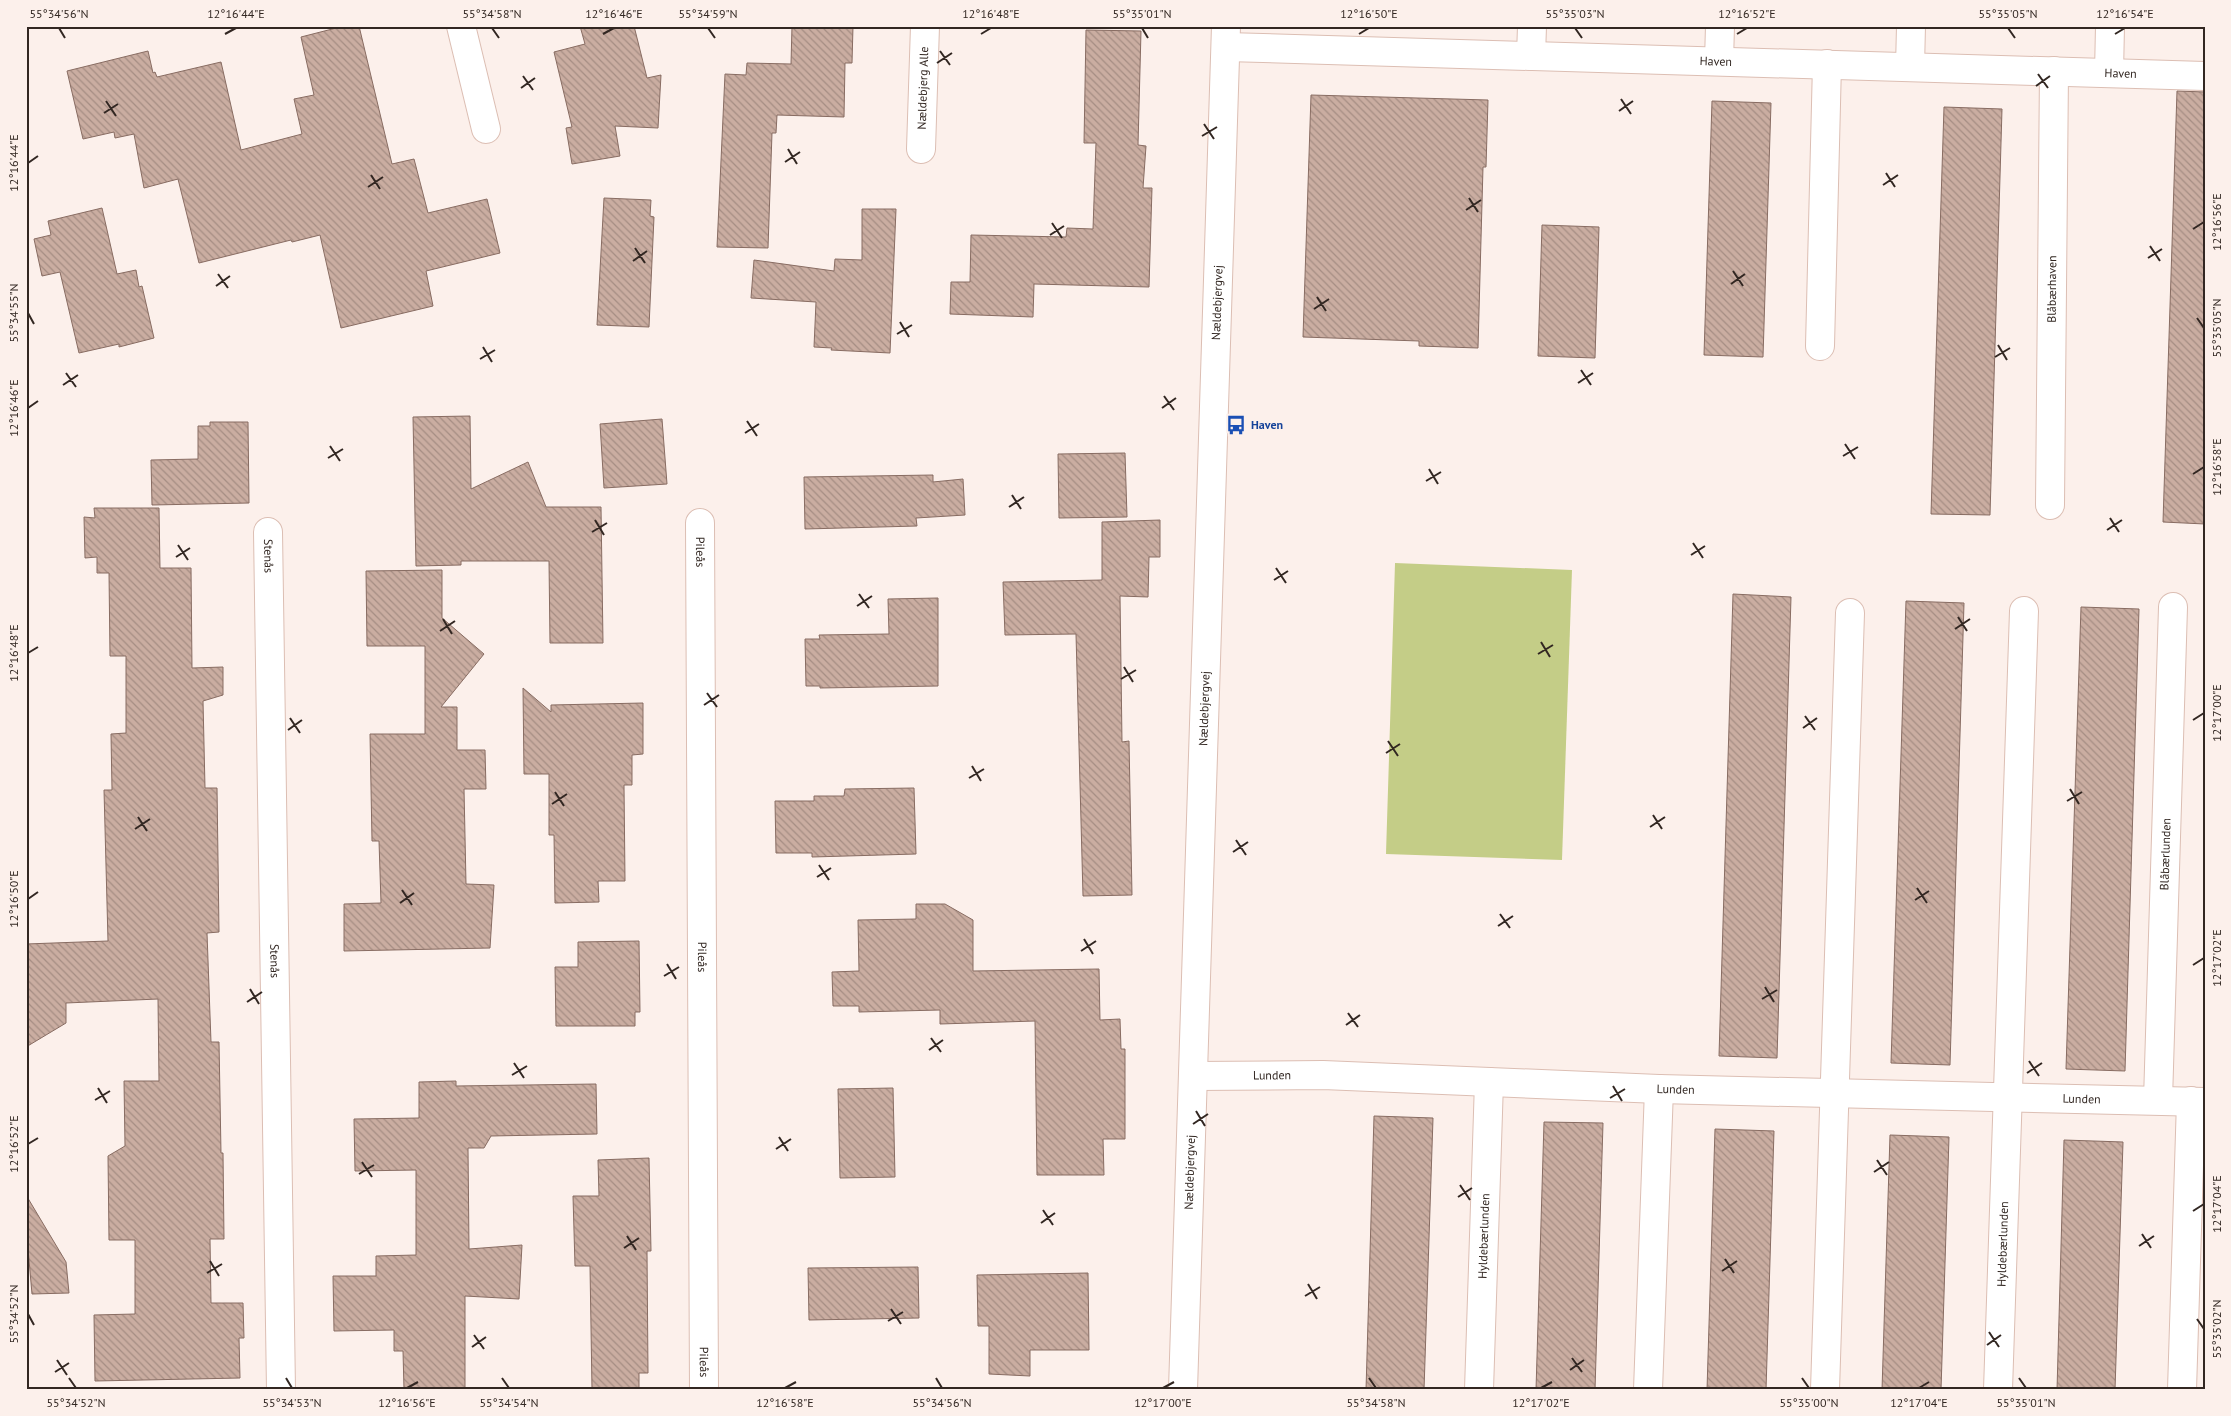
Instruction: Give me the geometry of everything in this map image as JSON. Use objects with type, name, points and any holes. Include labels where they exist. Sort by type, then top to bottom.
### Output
[{"type":"street","points":[[461,26],[486,129]]},
{"type":"street","name":"Nældebjerg Alle","points":[[921,148],[925,26]]},
{"type":"street","points":[[1531,56],[1532,26]]},
{"type":"street","points":[[1719,61],[1720,26]]},
{"type":"street","points":[[1910,67],[1911,26]]},
{"type":"street","points":[[2109,73],[2110,26]]},
{"type":"street","name":"Haven","points":[[1226,36],[1531,56],[2205,76]]},
{"type":"street","name":"Nældebjergvej","points":[[1183,1390],[1226,36]]},
{"type":"street","points":[[1820,346],[1827,64]]},
{"type":"street","name":"Blåbærhaven","points":[[2050,505],[2054,71]]},
{"type":"street","name":"Pileås","points":[[700,523],[704,1390]]},
{"type":"street","name":"Stenås","points":[[268,532],[281,1390]]},
{"type":"street","name":"Blåbærlunden","points":[[2158,1100],[2173,607]]},
{"type":"street","points":[[2009,1098],[2024,611]]},
{"type":"street","points":[[1825,1390],[1850,613]]},
{"type":"street","name":"Lunden","points":[[1194,1076],[1323,1075],[1659,1089],[2198,1102]]},
{"type":"street","name":"Hyldebærlunden","points":[[1479,1390],[1489,1082]]},
{"type":"street","points":[[1648,1390],[1659,1089]]},
{"type":"street","name":"Hyldebærlunden","points":[[1998,1390],[2009,1098]]},
{"type":"street","points":[[2182,1390],[2198,1102]]},
{"type":"green space","points":[[1395,563],[1572,570],[1562,860],[1386,854]]},
{"type":"building","points":[[344,26],[359,26],[392,164],[414,159],[428,213],[487,199],[500,253],[426,271],[433,306],[341,328],[320,235],[292,242],[291,240],[199,263],[178,179],[144,188],[134,134],[115,138],[114,132],[83,139],[67,71],[148,51],[153,73],[155,72],[157,77],[221,62],[241,150],[302,134],[294,99],[314,95],[301,37]]},
{"type":"building","points":[[580,26],[634,26],[647,78],[661,75],[658,128],[615,126],[620,156],[572,164],[566,128],[572,127],[554,52],[585,44]]},
{"type":"building","points":[[792,26],[853,26],[852,63],[845,63],[844,117],[777,115],[776,133],[772,133],[768,248],[717,247],[725,74],[746,75],[747,63],[791,64]]},
{"type":"building","points":[[1086,30],[1141,31],[1138,145],[1146,146],[1143,188],[1152,188],[1149,287],[1034,284],[1033,317],[950,314],[951,282],[970,282],[971,235],[1066,237],[1067,228],[1093,229],[1096,143],[1084,143]]},
{"type":"building","points":[[2177,91],[2205,92],[2205,524],[2163,522]]},
{"type":"building","points":[[1311,95],[1488,100],[1486,167],[1483,167],[1478,348],[1419,346],[1419,341],[1303,337]]},
{"type":"building","points":[[1712,101],[1771,103],[1763,357],[1704,355]]},
{"type":"building","points":[[1944,107],[2002,109],[1990,515],[1931,514]]},
{"type":"building","points":[[604,198],[651,200],[650,216],[654,217],[649,327],[597,325]]},
{"type":"building","points":[[102,208],[117,274],[136,270],[139,287],[142,286],[154,338],[119,347],[119,344],[79,353],[60,272],[42,276],[34,239],[51,235],[48,221]]},
{"type":"building","points":[[862,209],[896,209],[890,353],[831,350],[832,348],[814,347],[816,302],[751,298],[754,260],[834,271],[835,259],[862,260]]},
{"type":"building","points":[[1542,225],[1599,227],[1595,358],[1538,356]]},
{"type":"building","points":[[470,416],[471,489],[528,462],[546,507],[601,507],[603,643],[550,643],[549,561],[461,561],[461,565],[416,566],[413,417]]},
{"type":"building","points":[[662,419],[667,484],[604,488],[600,424]]},
{"type":"building","points":[[210,422],[248,422],[249,503],[152,505],[151,460],[198,459],[198,426],[210,426]]},
{"type":"building","points":[[1125,453],[1127,517],[1059,518],[1058,454]]},
{"type":"building","points":[[933,475],[933,482],[963,479],[965,515],[916,518],[917,526],[805,529],[804,477]]},
{"type":"building","points":[[94,508],[159,508],[160,568],[191,568],[192,668],[223,667],[223,695],[203,701],[205,788],[217,788],[219,932],[207,933],[211,1042],[219,1042],[221,1153],[223,1153],[224,1239],[210,1239],[211,1303],[243,1303],[244,1338],[239,1338],[240,1378],[95,1381],[94,1315],[135,1314],[135,1240],[109,1240],[108,1156],[125,1146],[124,1081],[159,1081],[158,999],[66,1003],[66,1023],[26,1047],[26,944],[108,941],[104,790],[112,790],[111,734],[126,733],[126,656],[110,656],[109,573],[97,573],[97,557],[85,558],[84,517],[95,518]]},
{"type":"building","points":[[1160,520],[1160,557],[1149,557],[1148,597],[1120,596],[1122,742],[1129,741],[1132,895],[1083,896],[1076,634],[1005,635],[1003,582],[1102,580],[1102,522]]},
{"type":"building","points":[[442,570],[442,618],[484,654],[441,707],[457,707],[457,750],[485,750],[486,789],[464,789],[466,884],[494,885],[490,948],[344,951],[344,904],[381,903],[379,841],[372,841],[370,734],[425,734],[425,646],[367,646],[366,571]]},
{"type":"building","points":[[1733,594],[1791,597],[1777,1058],[1719,1056]]},
{"type":"building","points":[[938,598],[938,686],[820,688],[820,686],[806,686],[805,639],[820,639],[819,635],[889,634],[888,599]]},
{"type":"building","points":[[1906,601],[1964,603],[1950,1065],[1891,1063]]},
{"type":"building","points":[[2081,607],[2139,609],[2125,1071],[2066,1069]]},
{"type":"building","points":[[523,688],[551,712],[551,705],[643,703],[643,754],[632,755],[632,785],[624,785],[625,881],[598,881],[599,902],[555,903],[554,835],[549,835],[549,774],[524,774]]},
{"type":"building","points":[[914,788],[916,854],[812,857],[812,853],[776,853],[775,801],[814,801],[814,796],[844,796],[845,789]]},
{"type":"building","points":[[916,904],[945,904],[973,920],[973,971],[1099,969],[1100,1020],[1120,1019],[1121,1049],[1125,1049],[1125,1139],[1103,1139],[1104,1175],[1037,1175],[1035,1021],[940,1024],[940,1010],[859,1012],[859,1006],[833,1006],[832,972],[859,971],[858,920],[916,919]]},
{"type":"building","points":[[639,941],[640,1012],[635,1012],[635,1026],[556,1026],[555,967],[578,967],[578,942]]},
{"type":"building","points":[[456,1081],[456,1086],[596,1084],[597,1134],[491,1136],[484,1148],[468,1148],[469,1249],[522,1245],[519,1299],[465,1296],[465,1390],[404,1390],[403,1351],[394,1351],[394,1330],[334,1331],[333,1276],[376,1276],[376,1256],[416,1255],[416,1170],[355,1171],[354,1119],[419,1118],[419,1082]]},
{"type":"building","points":[[893,1088],[895,1177],[840,1178],[838,1089]]},
{"type":"building","points":[[1374,1116],[1433,1118],[1424,1390],[1366,1390]]},
{"type":"building","points":[[1544,1122],[1603,1123],[1595,1390],[1536,1390]]},
{"type":"building","points":[[1715,1129],[1774,1131],[1766,1390],[1707,1390]]},
{"type":"building","points":[[1890,1135],[1949,1137],[1941,1390],[1882,1390]]},
{"type":"building","points":[[2064,1140],[2123,1142],[2115,1390],[2057,1390]]},
{"type":"building","points":[[649,1158],[651,1251],[647,1251],[648,1373],[639,1373],[639,1390],[592,1390],[590,1266],[575,1266],[573,1196],[599,1196],[598,1160]]},
{"type":"building","points":[[26,1195],[66,1262],[69,1293],[32,1294],[26,1226]]},
{"type":"building","points":[[918,1267],[919,1318],[809,1320],[808,1268]]},
{"type":"building","points":[[1088,1273],[1089,1350],[1030,1350],[1030,1376],[989,1374],[989,1326],[978,1326],[977,1275]]},
{"type":"place","name":"Haven","points":[[1236,425]]}]
